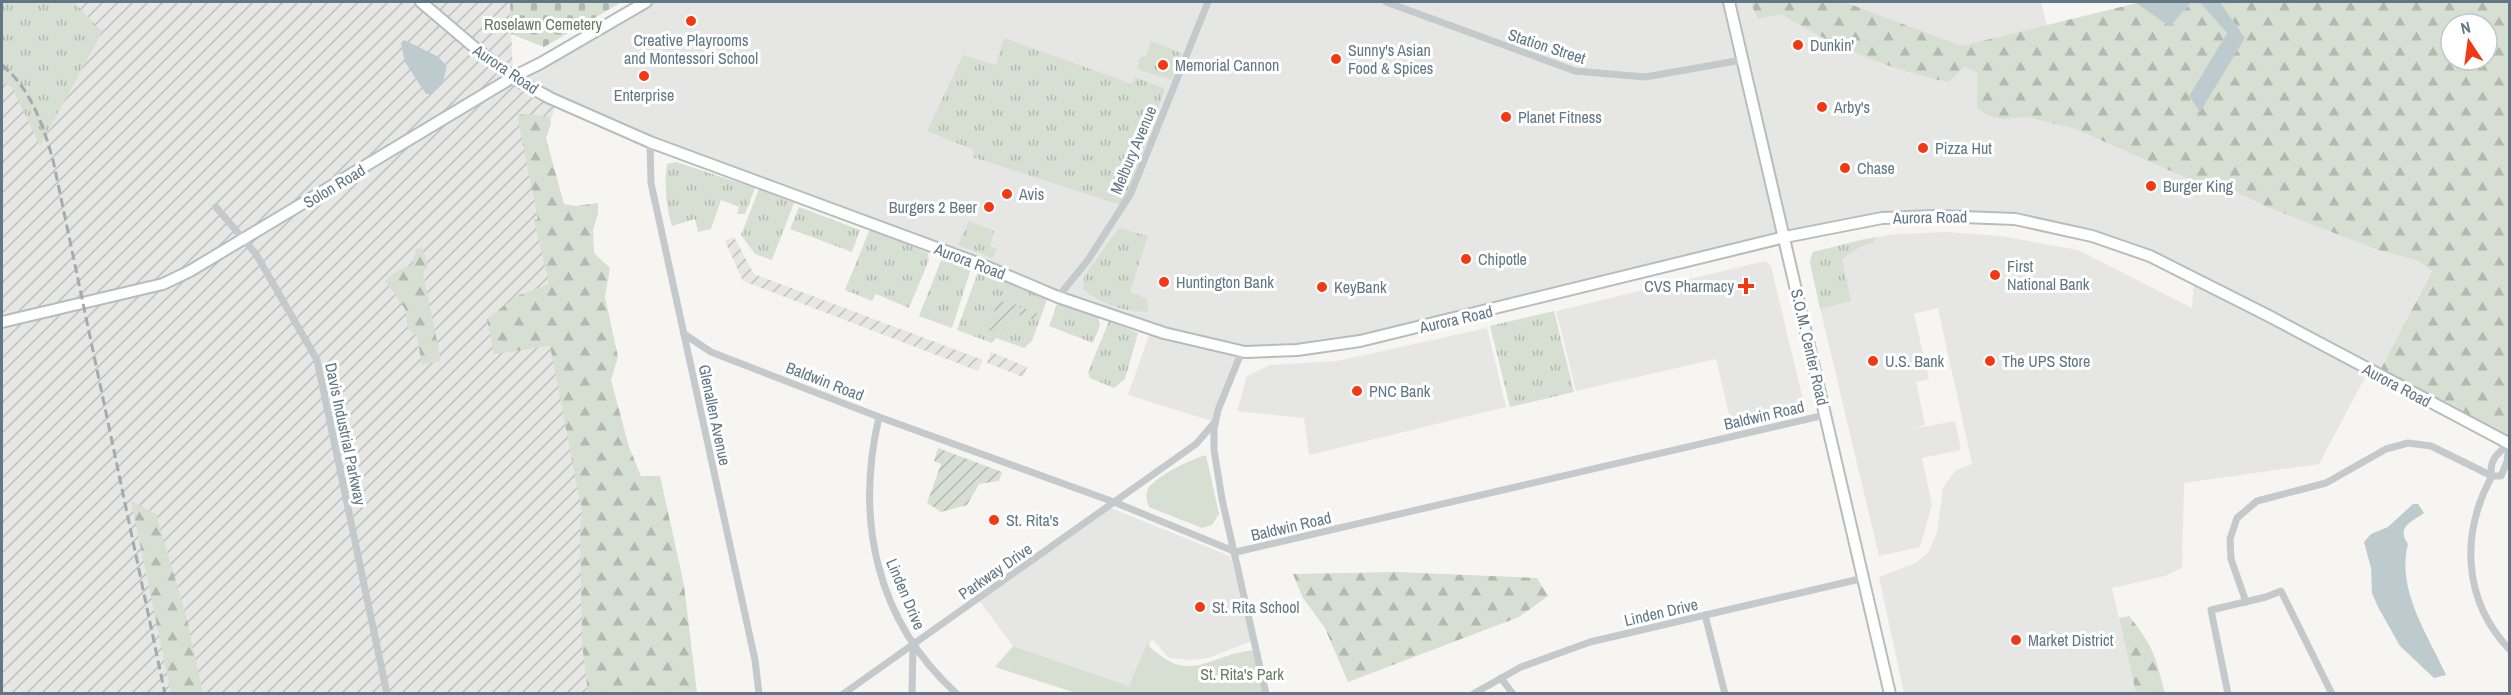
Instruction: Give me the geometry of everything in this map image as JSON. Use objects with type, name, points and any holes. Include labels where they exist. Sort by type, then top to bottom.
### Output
[{"type":"main road","name":"Aurora Road","points":[[421,2],[438,20],[513,77],[550,98],[650,142],[980,264],[1058,297],[1164,333],[1242,351],[1297,350],[1360,341],[1785,237],[1882,218],[1927,216],[2015,219],[2092,236],[2150,256],[2509,443]]},
{"type":"main road","name":"Solon Road","points":[[2,322],[163,284],[244,239],[513,77],[646,2]]},
{"type":"main road","name":"S.O.M. Center Road","points":[[1729,2],[1890,693]]},
{"type":"street","name":"Melbury Avenue","points":[[1058,297],[1088,260],[1131,193],[1208,2]]},
{"type":"street","name":"Station Street","points":[[1386,2],[1575,71],[1645,77],[1743,60]]},
{"type":"street","name":"Glenallen Avenue","points":[[650,142],[651,183],[755,660],[759,693]]},
{"type":"street","name":"Davis Industrial Parkway","points":[[216,207],[244,239],[317,360],[387,693]]},
{"type":"street","name":"Baldwin Road","points":[[684,334],[711,352],[879,417],[1114,502],[1236,552],[1825,415]]},
{"type":"street","points":[[1242,351],[1224,391],[1215,422],[1216,467],[1266,693]]},
{"type":"street","name":"Linden Drive","points":[[879,417],[868,479],[869,523],[879,568],[913,645],[957,693]]},
{"type":"street","name":"Parkway Drive","points":[[843,693],[1196,444],[1215,422]]},
{"type":"street","points":[[2246,602],[2231,559],[2230,538],[2237,518],[2257,501],[2326,483],[2386,449],[2408,443],[2431,446],[2492,477],[2501,476],[2507,462],[2509,443]]},
{"type":"street","points":[[2509,443],[2495,456],[2490,468],[2492,477],[2474,519],[2470,564],[2481,606],[2494,630],[2510,650]]},
{"type":"street","name":"Linden Drive","points":[[1473,693],[1554,654],[1590,642],[1864,578]]},
{"type":"street","points":[[2228,693],[2211,610],[2281,591],[2332,693]]},
{"type":"street","points":[[1705,615],[1725,693]]},
{"type":"street","points":[[912,693],[913,645]]},
{"type":"street","points":[[1501,678],[1513,693]]},
{"type":"shaded area","points":[[2,2],[510,2],[513,77],[557,100],[546,138],[619,693],[2,693]]},
{"type":"shaded area","points":[[646,2],[2041,2],[2047,26],[1931,54],[2443,249],[2378,374],[2369,370],[2319,464],[2184,483],[2182,568],[2165,576],[2112,588],[2136,693],[1904,693],[1879,577],[1916,563],[1928,553],[1937,533],[1943,487],[1956,470],[1972,464],[1938,308],[1914,314],[1929,379],[1916,382],[1925,425],[1912,429],[1955,421],[1961,450],[1922,458],[1932,505],[1920,547],[1879,556],[1812,274],[1810,261],[1813,252],[1863,239],[1897,234],[1947,232],[2001,236],[2078,250],[2192,308],[2194,278],[2150,256],[2015,219],[1882,218],[1360,341],[1242,351],[1215,422],[1128,395],[1151,329],[650,142],[513,77]]},
{"type":"shaded area","points":[[2135,2],[2191,2],[2170,27]]},
{"type":"shaded area","points":[[2199,2],[2220,2],[2245,38],[2200,112],[2189,96],[2227,33]]},
{"type":"shaded area","points":[[404,40],[437,56],[447,66],[443,82],[431,94],[426,94],[405,62],[401,43]]},
{"type":"shaded area","points":[[734,237],[754,274],[983,360],[978,371],[743,281],[725,241]]},
{"type":"shaded area","points":[[1765,261],[1771,266],[1804,404],[1731,422],[1716,359],[1576,391],[1556,311]]},
{"type":"shaded area","points":[[1487,328],[1506,407],[1309,455],[1304,418],[1237,411],[1247,376],[1270,365],[1337,361]]},
{"type":"shaded area","points":[[991,352],[1027,367],[1023,377],[987,363]]},
{"type":"shaded area","points":[[2413,504],[2418,504],[2424,513],[2404,529],[2408,544],[2405,561],[2406,578],[2416,612],[2446,675],[2434,678],[2400,646],[2378,607],[2372,593],[2371,568],[2364,542],[2371,534],[2388,527]]},
{"type":"shaded area","points":[[1108,507],[1230,556],[1254,640],[1208,658],[1192,660],[1169,658],[1152,639],[1129,686],[1013,646],[978,599]]},
{"type":"green space","points":[[2,2],[74,2],[102,32],[40,146],[12,87],[2,82]]},
{"type":"green space","name":"Roselawn Cemetery","points":[[510,2],[622,2],[544,47],[511,34]]},
{"type":"green space","points":[[1750,2],[1844,2],[1962,46],[2137,3],[2170,27],[2191,2],[2199,2],[2227,33],[2189,96],[2245,38],[2220,2],[2509,2],[2509,444],[2378,374],[2432,271],[2417,260],[2378,250],[2265,206],[2221,184],[2207,187],[2076,129],[2028,117],[2004,119],[1990,116],[1977,108],[1977,72],[1964,67],[1948,82],[1925,77],[1841,46],[1781,14],[1758,19]]},
{"type":"green space","points":[[1004,38],[1132,84],[1135,77],[1165,89],[1124,206],[972,157],[974,150],[927,131],[963,55],[996,65]]},
{"type":"green space","points":[[1151,41],[1181,53],[1172,80],[1137,69],[1140,57],[1146,56]]},
{"type":"green space","points":[[519,115],[549,117],[551,124],[546,138],[564,204],[576,206],[598,203],[598,213],[593,230],[594,253],[610,268],[605,297],[618,357],[611,380],[629,447],[641,476],[660,476],[684,585],[697,693],[588,693],[582,643],[580,529],[582,511],[550,346],[494,354],[487,319],[517,296],[549,284],[534,220],[538,219],[518,120]]},
{"type":"green space","points":[[676,162],[755,188],[745,214],[737,214],[739,207],[721,200],[711,229],[698,232],[695,219],[672,226],[666,195],[666,172],[667,164]]},
{"type":"green space","points":[[759,189],[794,203],[772,260],[755,254],[741,235]]},
{"type":"green space","points":[[799,207],[860,230],[852,252],[790,229]]},
{"type":"green space","points":[[969,221],[994,231],[990,246],[997,249],[992,258],[958,245]]},
{"type":"green space","points":[[1119,228],[1148,236],[1130,292],[1147,299],[1148,311],[1133,311],[1114,306],[1088,294],[1083,289],[1084,276]]},
{"type":"green space","points":[[870,229],[928,253],[929,260],[909,308],[876,294],[872,301],[845,290]]},
{"type":"green space","points":[[1876,237],[1873,243],[1862,246],[1842,259],[1851,301],[1820,309],[1810,261],[1813,252]]},
{"type":"green space","points":[[422,247],[428,266],[423,273],[440,361],[422,365],[417,336],[408,329],[405,309],[385,281],[397,271],[412,265],[417,248]]},
{"type":"green space","points":[[942,258],[968,267],[970,272],[952,328],[919,316]]},
{"type":"green space","points":[[978,272],[1048,297],[1032,341],[1024,348],[996,338],[992,343],[957,330]]},
{"type":"green space","points":[[998,300],[1037,313],[1035,320],[1009,312],[1001,334],[988,330]]},
{"type":"green space","points":[[1058,302],[1098,317],[1100,325],[1093,343],[1049,326]]},
{"type":"green space","points":[[1554,311],[1574,392],[1510,407],[1490,326]]},
{"type":"green space","points":[[1109,321],[1138,333],[1125,379],[1114,388],[1090,378],[1088,372]]},
{"type":"green space","points":[[938,448],[1002,472],[999,481],[979,484],[967,505],[941,512],[927,503],[941,464],[934,461]]},
{"type":"green space","points":[[1206,455],[1219,514],[1212,525],[1202,528],[1149,507],[1147,494],[1152,484],[1174,469]]},
{"type":"green space","points":[[131,501],[156,514],[186,615],[203,693],[171,693]]},
{"type":"green space","points":[[1397,572],[1537,578],[1548,596],[1519,617],[1348,682],[1325,628],[1303,598],[1293,574]]},
{"type":"green space","points":[[2129,616],[2153,652],[2165,693],[2136,693],[2119,618]]},
{"type":"green space","name":"St. Rita's Park","points":[[1147,644],[1162,657],[1176,664],[1188,666],[1256,650],[1266,693],[1076,693],[995,667],[1013,646],[1129,686]]},
{"type":"railway","points":[[2,65],[21,85],[35,108],[53,160],[165,694]]},
{"type":"place","name":"Creative Playrooms and Montessori School","points":[[691,21]]},
{"type":"place","name":"Dunkin'","points":[[1798,45]]},
{"type":"place","name":"Sunny's Asian Food & Spices","points":[[1336,59]]},
{"type":"place","name":"Memorial Cannon","points":[[1163,65]]},
{"type":"place","name":"Enterprise","points":[[644,76]]},
{"type":"place","name":"Arby's","points":[[1822,107]]},
{"type":"place","name":"Planet Fitness","points":[[1506,117]]},
{"type":"place","name":"Pizza Hut","points":[[1923,148]]},
{"type":"place","name":"Chase","points":[[1845,168]]},
{"type":"place","name":"Burger King","points":[[2151,186]]},
{"type":"place","name":"Avis","points":[[1007,194]]},
{"type":"place","name":"Burgers 2 Beer","points":[[989,207]]},
{"type":"place","name":"Chipotle","points":[[1466,259]]},
{"type":"place","name":"First National Bank","points":[[1995,275]]},
{"type":"place","name":"Huntington Bank","points":[[1164,282]]},
{"type":"place","name":"CVS Pharmacy","points":[[1746,286]]},
{"type":"place","name":"KeyBank","points":[[1322,287]]},
{"type":"place","name":"U.S. Bank","points":[[1873,361]]},
{"type":"place","name":"The UPS Store","points":[[1990,361]]},
{"type":"place","name":"PNC Bank","points":[[1357,391]]},
{"type":"place","name":"St. Rita's","points":[[994,520]]},
{"type":"place","name":"St. Rita School","points":[[1200,607]]},
{"type":"place","name":"Market District","points":[[2016,640]]}]
